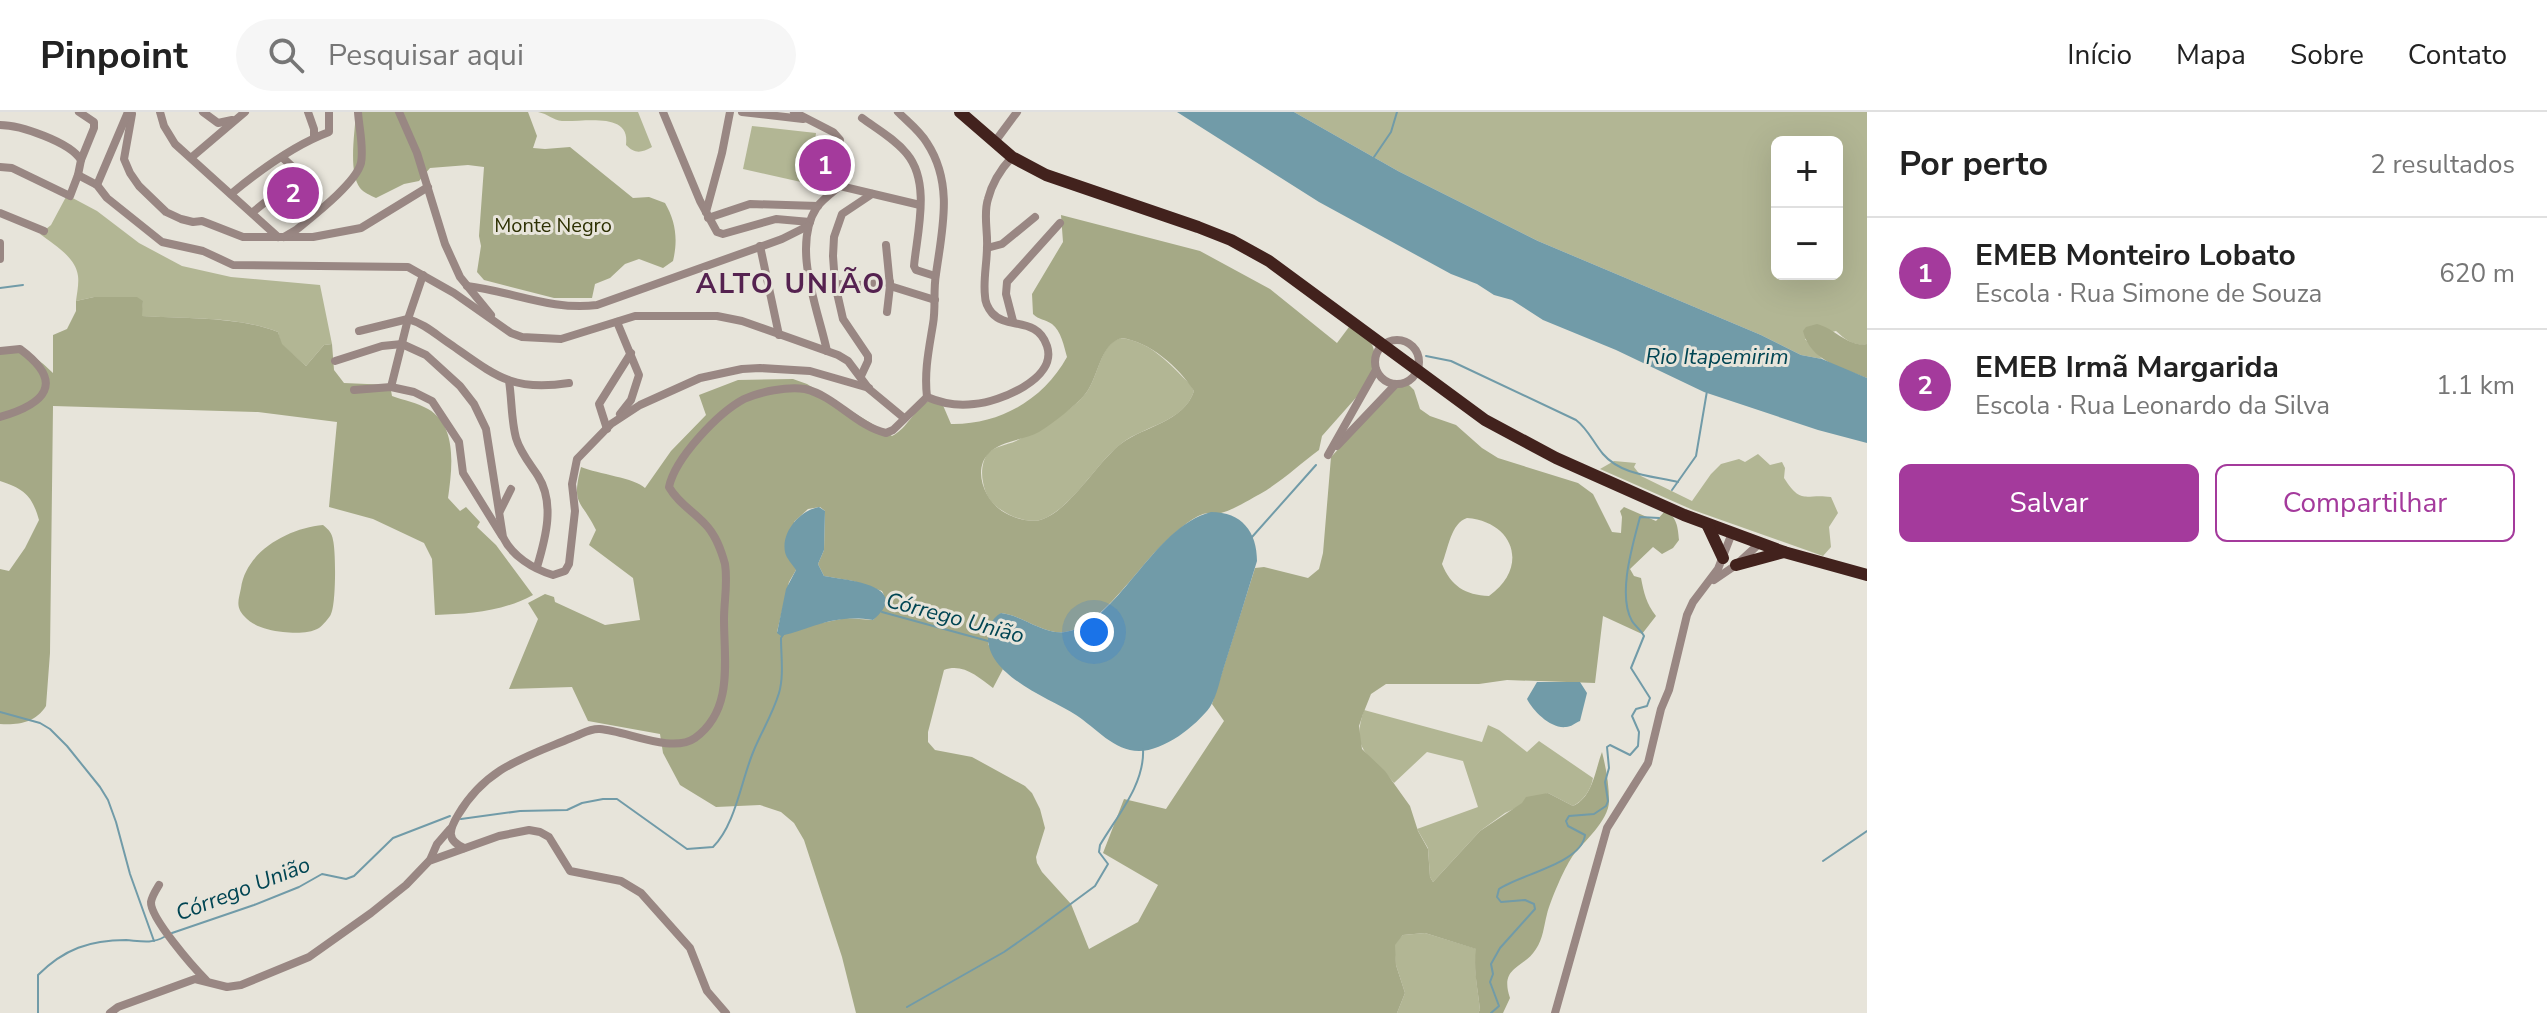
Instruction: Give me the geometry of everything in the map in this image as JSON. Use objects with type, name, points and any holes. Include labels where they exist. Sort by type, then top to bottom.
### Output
[{"type":"highway","points":[[960,112],[1012,157],[1046,175],[1198,227],[1231,240],[1269,261],[1485,420],[1556,458],[1707,524],[1784,552],[1867,575]]},
{"type":"highway","points":[[1707,524],[1723,558]]},
{"type":"highway","points":[[1736,565],[1784,552]]},
{"type":"street","points":[[0,167],[12,168],[70,196],[94,128],[94,122],[79,112]]},
{"type":"street","points":[[160,112],[175,144],[281,237]]},
{"type":"street","points":[[203,112],[218,123],[236,118]]},
{"type":"street","points":[[192,157],[245,112]]},
{"type":"street","points":[[308,112],[314,137]]},
{"type":"street","points":[[231,194],[282,157],[314,137],[329,132],[329,112]]},
{"type":"street","points":[[281,237],[308,219],[355,177],[361,163],[362,149],[358,112]]},
{"type":"street","points":[[399,112],[412,140],[445,244],[467,286],[497,322]]},
{"type":"street","points":[[663,112],[715,230],[723,234],[776,219],[809,224]]},
{"type":"street","points":[[707,216],[730,112]]},
{"type":"street","points":[[742,112],[808,120]]},
{"type":"street","points":[[794,112],[839,137],[840,186],[818,206],[809,224],[806,242],[808,269],[827,351]]},
{"type":"street","points":[[898,112],[927,142],[944,187],[941,249],[935,276],[935,300],[925,374],[927,397]]},
{"type":"street","points":[[129,113],[124,159],[139,186],[166,212],[181,219],[202,221],[243,237],[313,237],[361,228],[428,187]]},
{"type":"street","points":[[97,185],[129,113]]},
{"type":"street","points":[[994,143],[1015,113]]},
{"type":"street","points":[[862,118],[907,154],[917,175],[920,236],[914,266],[916,270],[935,276]]},
{"type":"street","points":[[0,125],[30,129],[73,151],[81,160]]},
{"type":"street","points":[[253,212],[300,174],[282,157]]},
{"type":"street","points":[[927,397],[964,405],[1006,397],[1034,379],[1047,363],[1047,345],[1033,328],[997,317],[984,297],[987,202],[996,178],[1012,157]]},
{"type":"street","points":[[78,175],[97,185],[107,198],[162,242],[203,251],[233,265],[408,267],[522,337],[550,339],[573,336],[635,316],[717,316],[742,321],[848,361],[869,389],[904,418]]},
{"type":"street","points":[[840,186],[920,205]]},
{"type":"street","points":[[861,376],[868,356],[843,319],[835,284],[834,237],[839,219],[845,211],[872,194]]},
{"type":"street","points":[[707,216],[750,204],[818,206]]},
{"type":"street","points":[[0,213],[44,231]]},
{"type":"street","points":[[987,248],[1002,244],[1035,217]]},
{"type":"street","points":[[1013,321],[1006,294],[1007,282],[1060,223]]},
{"type":"street","points":[[467,286],[493,289],[541,303],[585,307],[609,302],[629,292],[760,246],[809,224]]},
{"type":"street","points":[[0,243],[0,259]]},
{"type":"street","points":[[886,245],[890,284],[887,312]]},
{"type":"street","points":[[760,246],[779,335]]},
{"type":"street","points":[[391,387],[423,275]]},
{"type":"street","points":[[835,284],[890,284],[935,300]]},
{"type":"street","points":[[359,331],[408,319],[431,329],[509,381],[545,387],[569,383]]},
{"type":"street","points":[[354,390],[391,387],[414,392],[432,401],[459,442],[463,473],[508,548],[553,575],[565,571],[569,564],[575,511],[572,484],[577,459],[631,400],[639,375],[617,322]]},
{"type":"street","points":[[335,361],[382,346],[402,344],[426,355],[450,377],[474,404],[486,429],[503,537]]},
{"type":"street","points":[[1382,346],[1375,357],[1376,370],[1383,380],[1395,385]]},
{"type":"street","points":[[0,351],[20,349],[27,354],[42,372],[47,386],[35,402],[0,417]]},
{"type":"street","points":[[609,426],[599,404],[631,353]]},
{"type":"street","points":[[609,426],[640,405],[680,386],[700,378],[742,369],[810,371],[869,389]]},
{"type":"street","points":[[1376,370],[1328,455],[1395,385],[1408,382],[1417,372]]},
{"type":"street","points":[[509,381],[516,439],[546,490],[548,506],[537,567]]},
{"type":"street","points":[[110,1013],[118,1007],[195,979],[227,987],[241,985],[309,957],[421,871],[470,796],[509,764],[595,729],[664,743],[681,744],[694,739],[713,721],[723,692],[727,576],[721,550],[710,531],[684,507],[669,487],[675,470],[709,427],[742,400],[752,396],[799,388],[816,393],[880,432],[890,433],[927,397]]},
{"type":"street","points":[[500,511],[511,489]]},
{"type":"street","points":[[1555,1013],[1607,828],[1648,763],[1687,615],[1723,558],[1732,533]]},
{"type":"street","points":[[1707,584],[1736,565],[1760,543]]},
{"type":"street","points":[[450,829],[451,840],[464,848]]},
{"type":"street","points":[[429,861],[529,830],[549,837],[570,871],[621,881],[641,893],[690,948],[707,991],[726,1013]]},
{"type":"street","points":[[159,885],[151,902],[154,913],[190,964],[207,980]]},
{"type":"green space","name":"Monte Negro","points":[[356,112],[528,112],[537,136],[533,148],[570,147],[633,198],[649,197],[665,203],[675,231],[673,261],[663,268],[639,259],[625,264],[610,278],[595,284],[592,298],[554,298],[484,280],[477,272],[484,167],[430,168],[419,181],[404,184],[376,198],[365,193],[356,181],[353,152]]},
{"type":"green space","points":[[538,112],[638,112],[652,147],[632,150],[626,145],[626,135],[621,127],[614,123],[562,121]]},
{"type":"green space","points":[[1294,112],[1867,112],[1867,344],[1850,342],[1836,331],[1805,339],[1822,359],[1801,355],[1761,335],[1538,241],[1398,171]]},
{"type":"green space","points":[[752,126],[816,133],[810,184],[743,169]]},
{"type":"green space","points":[[67,195],[97,211],[139,243],[182,266],[231,277],[320,285],[332,344],[324,345],[306,366],[281,344],[278,332],[263,327],[211,319],[141,316],[143,301],[94,297],[76,301],[78,279],[73,263],[40,234],[51,225]]},
{"type":"green space","points":[[1061,215],[1200,251],[1270,289],[1337,343],[1349,327],[1358,332],[1371,343],[1374,357],[1369,383],[1322,436],[1319,450],[1246,502],[1221,513],[1203,514],[1187,523],[1164,543],[1092,620],[1078,628],[1057,632],[1001,613],[988,644],[1003,669],[993,688],[964,670],[944,670],[928,742],[935,750],[972,757],[1025,786],[1032,793],[1045,828],[1037,863],[1071,904],[1089,949],[1138,922],[1158,885],[1103,853],[1124,799],[1166,809],[1224,721],[1212,704],[1255,568],[1264,567],[1308,578],[1319,569],[1331,457],[1395,388],[1407,383],[1414,390],[1420,409],[1456,425],[1498,458],[1578,483],[1593,494],[1612,532],[1621,533],[1620,511],[1624,507],[1656,521],[1665,511],[1674,519],[1679,540],[1673,548],[1662,554],[1653,547],[1630,569],[1634,576],[1641,578],[1646,598],[1656,616],[1642,634],[1603,616],[1595,683],[1507,680],[1479,684],[1386,684],[1371,694],[1363,714],[1359,726],[1362,749],[1385,771],[1410,806],[1428,849],[1433,882],[1480,831],[1522,803],[1526,797],[1548,793],[1573,806],[1580,802],[1589,790],[1602,752],[1608,782],[1608,809],[1565,869],[1538,945],[1531,956],[1510,974],[1507,988],[1510,998],[1503,1013],[1478,1013],[1476,949],[1425,933],[1403,935],[1395,945],[1396,965],[1405,993],[1397,1013],[856,1013],[842,957],[804,840],[794,823],[781,812],[760,805],[716,807],[680,785],[663,753],[660,734],[588,721],[572,687],[509,689],[538,619],[528,603],[545,594],[554,597],[555,602],[605,625],[640,620],[633,578],[589,545],[596,530],[577,496],[581,467],[633,481],[645,488],[671,451],[706,415],[699,395],[738,380],[793,379],[807,384],[892,436],[929,401],[942,403],[951,424],[987,420],[1019,407],[1046,385],[1067,357],[1055,327],[1033,314],[1032,294],[1063,242]],"holes":[[[1121,338],[1142,344],[1172,364],[1194,391],[1189,401],[1173,417],[1122,443],[1054,513],[1043,519],[1028,521],[1002,511],[990,500],[983,484],[981,468],[984,460],[999,446],[1039,432],[1064,414],[1084,396],[1108,348]],[[820,507],[825,511],[824,550],[818,564],[824,576],[853,581],[882,591],[884,604],[873,620],[846,618],[777,632],[789,582],[796,570],[794,522],[808,509]],[[1467,518],[1483,521],[1496,528],[1506,537],[1511,548],[1509,573],[1502,585],[1489,596],[1460,588],[1442,564],[1454,531]]]},
{"type":"green space","points":[[94,297],[137,297],[143,301],[142,316],[246,323],[278,332],[282,344],[306,366],[324,345],[332,344],[334,370],[344,383],[390,385],[392,396],[428,409],[438,417],[449,437],[451,474],[448,498],[460,511],[466,507],[480,522],[477,527],[496,545],[533,595],[485,611],[435,615],[432,559],[424,543],[373,519],[329,507],[337,422],[258,412],[53,406],[50,653],[46,706],[26,722],[0,724],[0,569],[9,571],[39,520],[26,494],[0,481],[0,350],[30,356],[53,373],[53,335],[67,329],[76,311],[76,301]]},
{"type":"green space","points":[[1817,324],[1853,343],[1867,344],[1867,378],[1828,362],[1812,350],[1803,331]]},
{"type":"green space","points":[[1120,338],[1141,344],[1167,361],[1194,391],[1189,401],[1173,416],[1122,443],[1075,495],[1054,513],[1043,519],[1028,521],[999,509],[987,495],[983,482],[982,467],[988,453],[1043,427],[1075,404],[1090,386],[1103,354]]},
{"type":"green space","points":[[1758,454],[1770,465],[1782,462],[1784,478],[1800,495],[1831,497],[1838,513],[1829,527],[1831,547],[1823,556],[1693,510],[1600,469],[1614,461],[1636,463],[1634,467],[1641,476],[1692,501],[1721,464],[1739,459],[1745,462]]},
{"type":"green space","points":[[323,525],[332,535],[335,555],[334,600],[328,619],[315,630],[296,633],[267,629],[248,620],[239,609],[238,602],[251,563],[283,536]]},
{"type":"green space","points":[[1364,710],[1482,742],[1488,725],[1527,752],[1539,741],[1593,778],[1592,782],[1583,798],[1573,806],[1548,793],[1505,813],[1480,831],[1433,882],[1428,848],[1417,829],[1478,807],[1463,761],[1427,752],[1394,783],[1361,744],[1359,735]]},
{"type":"green space","points":[[1425,933],[1477,949],[1478,1013],[1397,1013],[1405,993],[1396,965],[1394,945],[1403,935]]},
{"type":"water","name":"Rio Itapemirim","points":[[1177,112],[1294,112],[1398,171],[1538,241],[1761,335],[1801,355],[1822,359],[1867,378],[1867,443],[1704,392],[1616,350],[1543,320],[1512,300],[1494,295],[1477,284],[1451,274],[1319,202]]},
{"type":"water","points":[[819,507],[825,511],[824,550],[818,564],[824,576],[872,586],[886,599],[884,608],[873,620],[836,620],[781,636],[777,633],[786,589],[796,570],[786,554],[786,537],[799,517]]},
{"type":"water","points":[[1211,512],[1231,516],[1246,526],[1254,541],[1257,561],[1212,703],[1197,722],[1179,736],[1149,750],[1121,747],[1076,715],[1022,684],[998,664],[988,638],[991,624],[998,615],[1009,615],[1057,632],[1084,625],[1118,595],[1171,536],[1190,521]]},
{"type":"water","points":[[1537,682],[1580,682],[1587,693],[1580,721],[1560,727],[1538,714],[1527,699]]},
{"type":"waterway","points":[[1374,157],[1391,132],[1397,112]]},
{"type":"waterway","points":[[0,288],[23,285]]},
{"type":"waterway","name":"Córrego União","points":[[1426,356],[1451,361],[1576,420],[1603,454],[1619,466],[1638,474],[1678,482]]},
{"type":"waterway","points":[[1672,490],[1696,456],[1707,391]]},
{"type":"waterway","name":"Córrego União","points":[[1252,537],[1316,465]]},
{"type":"waterway","points":[[1491,1013],[1499,1006],[1490,982],[1493,974],[1491,964],[1500,948],[1535,909],[1534,904],[1525,900],[1501,902],[1497,897],[1499,889],[1562,861],[1581,845],[1585,835],[1568,826],[1566,821],[1569,816],[1594,814],[1606,806],[1607,747],[1610,745],[1630,755],[1638,746],[1639,732],[1632,716],[1636,709],[1647,706],[1650,698],[1631,668],[1644,636],[1628,610],[1626,584],[1640,517],[1659,518]]},
{"type":"waterway","name":"Córrego União","points":[[882,612],[988,641]]},
{"type":"waterway","name":"Córrego União","points":[[461,819],[520,811],[567,810],[582,803],[617,799],[687,849],[713,847],[733,814],[749,762],[779,693],[783,635]]},
{"type":"waterway","points":[[0,712],[40,723],[50,729],[100,787],[116,822],[130,874],[154,941]]},
{"type":"waterway","points":[[907,1007],[1004,952],[1095,886],[1108,864],[1099,852],[1100,845],[1135,787],[1140,775],[1143,749]]},
{"type":"waterway","name":"Córrego União","points":[[172,933],[254,905],[322,874],[346,879],[354,876],[393,838],[450,816]]},
{"type":"waterway","points":[[1823,861],[1867,831]]},
{"type":"waterway","name":"Córrego União","points":[[38,1013],[38,975],[68,952],[101,942],[150,941],[164,937]]},
{"type":"place","name":"EMEB Monteiro Lobato","points":[[825,165]]},
{"type":"place","name":"EMEB Irmã Margarida","points":[[293,193]]},
{"type":"district","name":"ALTO UNIÃO","points":[[791,284]]}]
